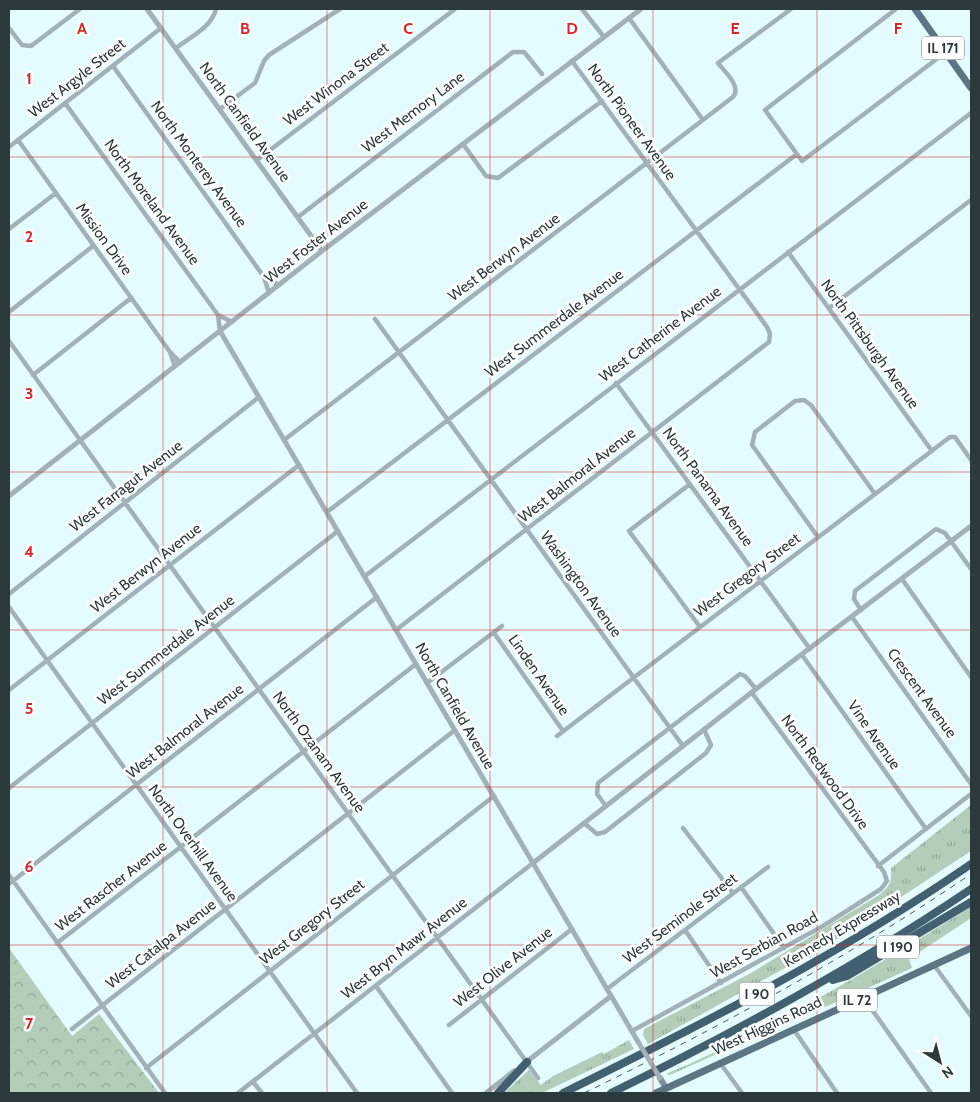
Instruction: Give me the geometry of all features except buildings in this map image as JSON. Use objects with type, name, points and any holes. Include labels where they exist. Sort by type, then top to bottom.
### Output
[{"type":"highway","name":"Kennedy Expressway","points":[[563,1093],[779,982],[890,917],[971,864]]},
{"type":"highway","name":"I 90","points":[[611,1093],[728,1036],[821,984],[971,890]]},
{"type":"highway","name":"I 190","points":[[821,984],[847,976],[971,902]]},
{"type":"highway","points":[[498,1093],[527,1062]]},
{"type":"main road","name":"IL 171","points":[[915,9],[971,88]]},
{"type":"main road","name":"West Higgins Road","points":[[656,1093],[667,1091],[720,1063],[971,948]]},
{"type":"main road","name":"North Canfield Avenue","points":[[660,1078],[667,1091]]},
{"type":"street","points":[[69,9],[73,14]]},
{"type":"street","points":[[9,28],[19,43],[25,46],[35,44],[80,9]]},
{"type":"street","name":"North Canfield Avenue","points":[[147,9],[322,251]]},
{"type":"street","points":[[176,48],[206,25],[214,16],[216,9]]},
{"type":"street","points":[[220,109],[255,83],[264,61],[269,55],[340,9]]},
{"type":"street","name":"West Winona Street","points":[[257,160],[455,9]]},
{"type":"street","points":[[582,9],[604,37]]},
{"type":"street","name":"West Foster Avenue","points":[[9,496],[322,251],[641,9]]},
{"type":"street","name":"West Berwyn Avenue","points":[[284,440],[704,120],[736,92],[735,86],[718,64],[791,9]]},
{"type":"street","points":[[896,9],[765,110],[802,161],[946,52]]},
{"type":"street","points":[[629,18],[704,120]]},
{"type":"street","name":"West Argyle Street","points":[[9,147],[161,28]]},
{"type":"street","name":"West Memory Lane","points":[[298,217],[513,52],[524,52],[542,74]]},
{"type":"street","name":"North Pioneer Avenue","points":[[572,61],[739,289]]},
{"type":"street","name":"North Monterey Avenue","points":[[112,66],[264,277],[268,293]]},
{"type":"street","points":[[463,144],[486,176],[498,178],[602,101]]},
{"type":"street","name":"North Moreland Avenue","points":[[65,103],[218,315],[232,322]]},
{"type":"street","name":"West Catherine Avenue","points":[[365,576],[971,113]]},
{"type":"street","name":"Mission Drive","points":[[18,140],[178,364]]},
{"type":"street","name":"West Summerdale Avenue","points":[[327,512],[797,154]]},
{"type":"street","points":[[9,229],[56,193]]},
{"type":"street","points":[[829,308],[971,200]]},
{"type":"street","points":[[9,312],[93,246]]},
{"type":"street","name":"North Pittsburgh Avenue","points":[[788,252],[932,451]]},
{"type":"street","name":"North Monterey Avenue","points":[[264,277],[279,285]]},
{"type":"street","name":"West Balmoral Avenue","points":[[396,630],[766,345],[770,338],[767,327],[739,289]]},
{"type":"street","points":[[32,375],[131,298]]},
{"type":"street","name":"North Moreland Avenue","points":[[218,315],[220,331]]},
{"type":"street","name":"Washington Avenue","points":[[375,319],[683,746]]},
{"type":"street","name":"North Canfield Avenue","points":[[220,331],[660,1078]]},
{"type":"street","name":"North Ozanam Avenue","points":[[9,341],[538,1078]]},
{"type":"street","name":"North Panama Avenue","points":[[616,383],[810,649]]},
{"type":"street","name":"West Farragut Avenue","points":[[9,594],[259,397]]},
{"type":"street","points":[[818,537],[754,449],[751,440],[755,432],[795,401],[804,400],[811,405],[875,494]]},
{"type":"street","name":"West Gregory Street","points":[[557,736],[953,436],[971,460]]},
{"type":"street","name":"West Berwyn Avenue","points":[[9,690],[299,464]]},
{"type":"street","points":[[690,484],[629,531],[700,627]]},
{"type":"street","name":"West Bryn Mawr Avenue","points":[[238,1093],[704,729],[971,526]]},
{"type":"street","name":"West Summerdale Avenue","points":[[9,788],[338,531]]},
{"type":"street","points":[[861,610],[854,599],[855,590],[932,531],[942,531],[952,541],[971,569]]},
{"type":"street","points":[[902,579],[971,676]]},
{"type":"street","name":"West Balmoral Avenue","points":[[11,883],[377,598]]},
{"type":"street","name":"North Overhill Avenue","points":[[9,606],[357,1093]]},
{"type":"street","name":"Crescent Avenue","points":[[852,617],[971,784]]},
{"type":"street","points":[[427,683],[502,626]]},
{"type":"street","name":"Linden Avenue","points":[[494,633],[563,731]]},
{"type":"street","name":"Vine Avenue","points":[[802,654],[926,829]]},
{"type":"street","name":"West Rascher Avenue","points":[[58,944],[416,664]]},
{"type":"street","points":[[606,806],[597,794],[598,783],[669,726],[740,674],[745,676],[754,691]]},
{"type":"street","name":"North Redwood Drive","points":[[754,691],[878,866]]},
{"type":"street","points":[[584,823],[597,834],[605,832],[706,754],[711,745],[704,729]]},
{"type":"street","name":"West Catalpa Avenue","points":[[72,1030],[455,730]]},
{"type":"street","points":[[878,866],[971,794]]},
{"type":"street","name":"West Gregory Street","points":[[146,1068],[494,796]]},
{"type":"street","points":[[683,828],[733,893]]},
{"type":"street","name":"West Serbian Road","points":[[632,1030],[784,948],[881,889],[887,882],[878,866]]},
{"type":"street","name":"West Seminole Street","points":[[607,988],[768,867]]},
{"type":"street","points":[[9,875],[11,883],[58,944],[165,1093]]},
{"type":"street","points":[[741,887],[784,948]]},
{"type":"street","name":"West Olive Avenue","points":[[449,1025],[572,929]]},
{"type":"street","points":[[685,930],[721,983]]},
{"type":"street","points":[[934,965],[971,1016]]},
{"type":"street","points":[[376,986],[452,1093]]},
{"type":"street","points":[[486,1093],[611,996]]},
{"type":"street","points":[[863,998],[931,1093]]},
{"type":"street","points":[[794,1030],[837,1093]]},
{"type":"street","points":[[720,1063],[742,1093]]},
{"type":"street","points":[[253,1082],[262,1093]]},
{"type":"green space","points":[[971,805],[971,851],[839,938],[648,1044],[643,1035],[644,1029],[751,973],[879,895],[890,883],[891,868]]},
{"type":"green space","points":[[971,907],[971,918],[909,959],[912,968],[670,1075],[666,1074],[745,1038],[822,996]]},
{"type":"green space","points":[[9,948],[72,1036],[99,1014],[159,1093],[9,1093]]},
{"type":"green space","points":[[629,1040],[634,1049],[542,1093],[504,1093],[529,1070],[541,1085],[553,1076],[602,1052],[604,1054]]},
{"type":"railway","points":[[584,1093],[684,1043],[781,991],[877,935],[971,874]]}]
